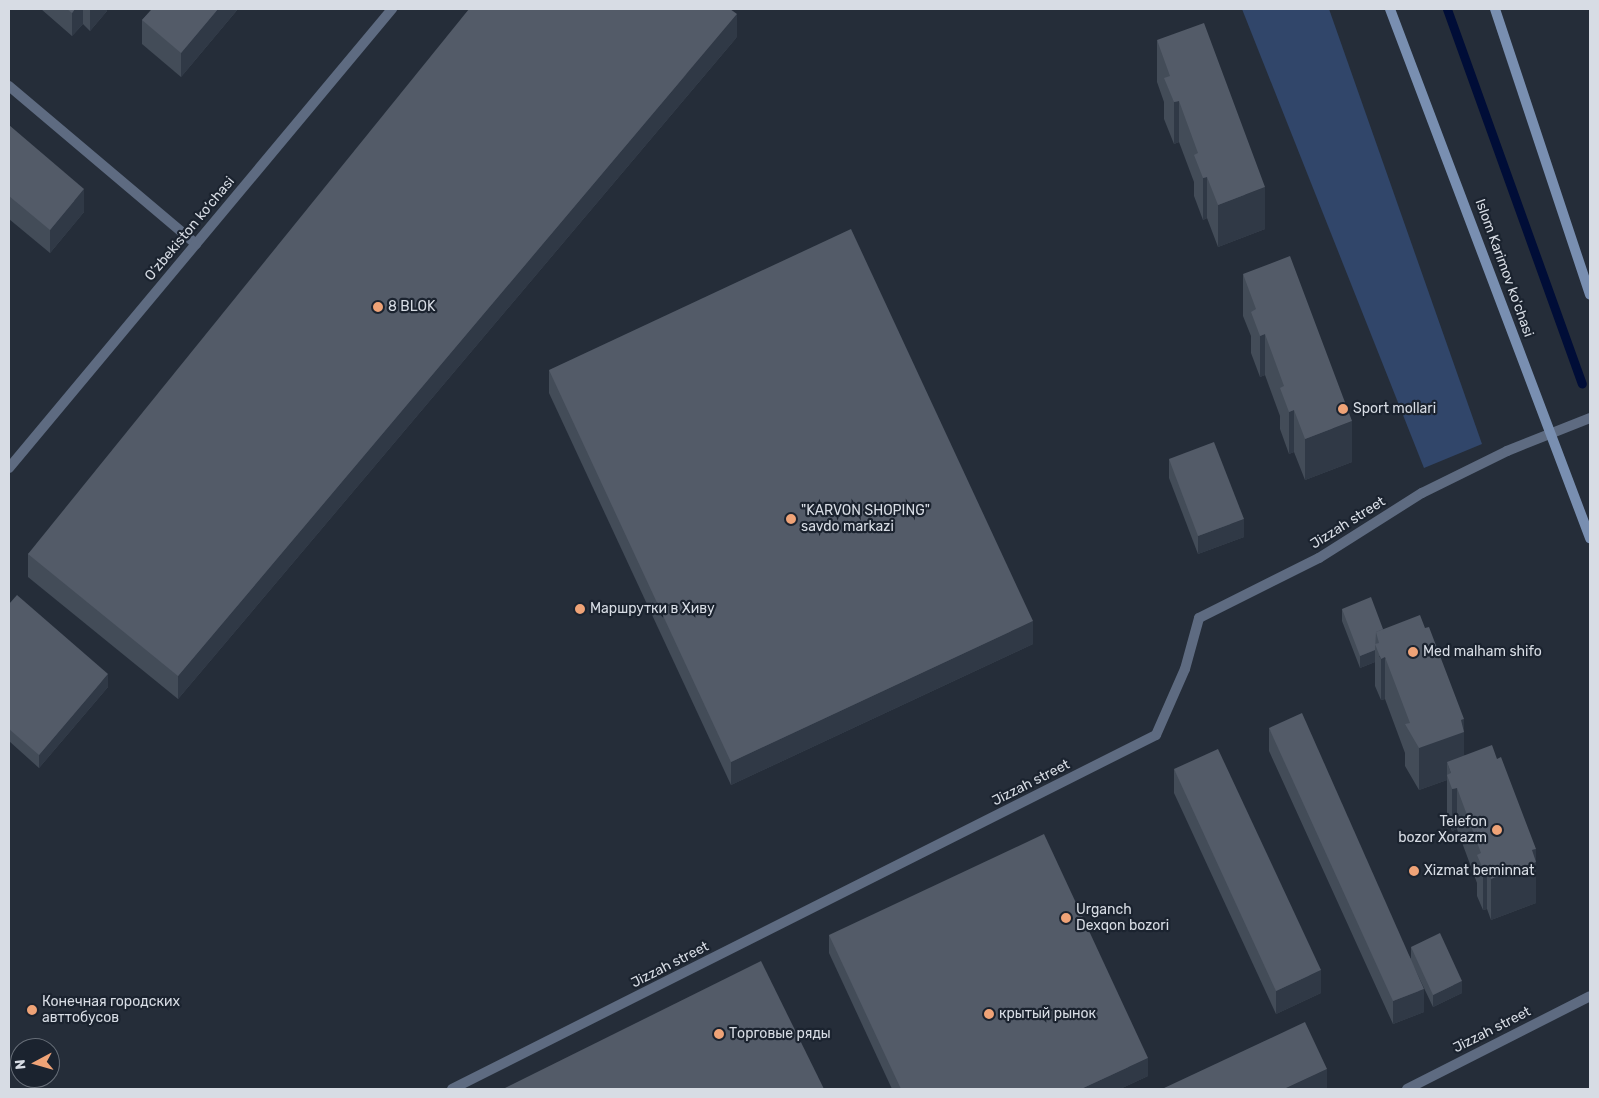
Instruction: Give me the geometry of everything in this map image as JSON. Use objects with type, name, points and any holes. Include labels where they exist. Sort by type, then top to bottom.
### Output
[{"type":"main road","name":"Islom Karimov ko'chasi","points":[[1390,9],[1590,538]]},
{"type":"main road","points":[[1495,9],[1590,295]]},
{"type":"street","name":"O’zbekiston ko‘chasi","points":[[9,468],[392,9]]},
{"type":"street","points":[[9,86],[196,244]]},
{"type":"street","name":"Jizzah street","points":[[452,1089],[1156,735],[1186,669],[1199,618],[1319,558],[1422,493],[1550,434],[1590,418]]},
{"type":"street","name":"Jizzah street","points":[[1407,1089],[1590,996]]},
{"type":"shaded area","points":[[1242,9],[1329,9],[1482,444],[1424,468]]},
{"type":"building","points":[[67,9],[75,9],[72,13]]},
{"type":"building","points":[[152,9],[218,9],[181,53],[142,20]]},
{"type":"building","name":"8 BLOK","points":[[469,9],[730,9],[737,14],[178,676],[28,554]]},
{"type":"building","points":[[1204,23],[1265,187],[1218,205],[1207,177],[1203,178],[1194,155],[1198,153],[1179,101],[1174,102],[1164,78],[1170,76],[1157,40]]},
{"type":"building","points":[[9,125],[84,189],[50,230],[9,196]]},
{"type":"building","name":"\"KARVON SHOPING\" savdo markazi","points":[[851,229],[1033,621],[731,762],[549,370]]},
{"type":"building","points":[[1290,256],[1352,421],[1305,439],[1294,410],[1289,412],[1280,388],[1284,386],[1265,334],[1260,336],[1251,312],[1256,309],[1243,274]]},
{"type":"building","points":[[1214,442],[1244,519],[1198,536],[1169,459]]},
{"type":"building","points":[[17,595],[108,674],[39,755],[9,729],[9,604]]},
{"type":"building","points":[[1371,597],[1383,629],[1376,632],[1375,650],[1360,656],[1342,609]]},
{"type":"building","points":[[1420,615],[1425,628],[1429,627],[1464,719],[1461,720],[1464,732],[1419,748],[1405,724],[1410,723],[1385,657],[1381,659],[1375,644],[1379,643],[1376,632]]},
{"type":"building","points":[[1302,713],[1424,989],[1393,1001],[1269,728]]},
{"type":"building","points":[[1492,745],[1497,759],[1501,757],[1536,849],[1532,850],[1536,862],[1491,879],[1487,867],[1483,869],[1477,855],[1481,853],[1457,788],[1452,789],[1447,775],[1451,773],[1447,762]]},
{"type":"building","points":[[1218,749],[1321,970],[1276,991],[1174,769]]},
{"type":"building","name":"крытый рынок","points":[[1044,834],[1148,1058],[1081,1089],[901,1089],[829,935]]},
{"type":"building","points":[[1440,933],[1462,981],[1433,995],[1411,947]]},
{"type":"building","name":"Торговые ряды","points":[[761,961],[824,1089],[503,1089]]},
{"type":"building","points":[[1305,1022],[1327,1069],[1284,1089],[1162,1089]]},
{"type":"waterway","points":[[1447,9],[1582,383]]},
{"type":"place","name":"8 BLOK","points":[[378,307]]},
{"type":"place","name":"Sport mollari","points":[[1343,409]]},
{"type":"place","name":"\"KARVON SHOPING\" savdo markazi","points":[[791,519]]},
{"type":"place","name":"Маршрутки в Хиву","points":[[580,609]]},
{"type":"place","name":"Med malham shifo","points":[[1413,652]]},
{"type":"place","name":"Telefon bozor Xorazm","points":[[1497,830]]},
{"type":"place","name":"Xizmat beminnat","points":[[1414,871]]},
{"type":"place","name":"Urganch Dexqon bozori","points":[[1066,918]]},
{"type":"place","name":"Конечная городских авттобусов","points":[[32,1010]]},
{"type":"place","name":"крытый рынок","points":[[989,1014]]},
{"type":"place","name":"Торговые ряды","points":[[719,1034]]}]
